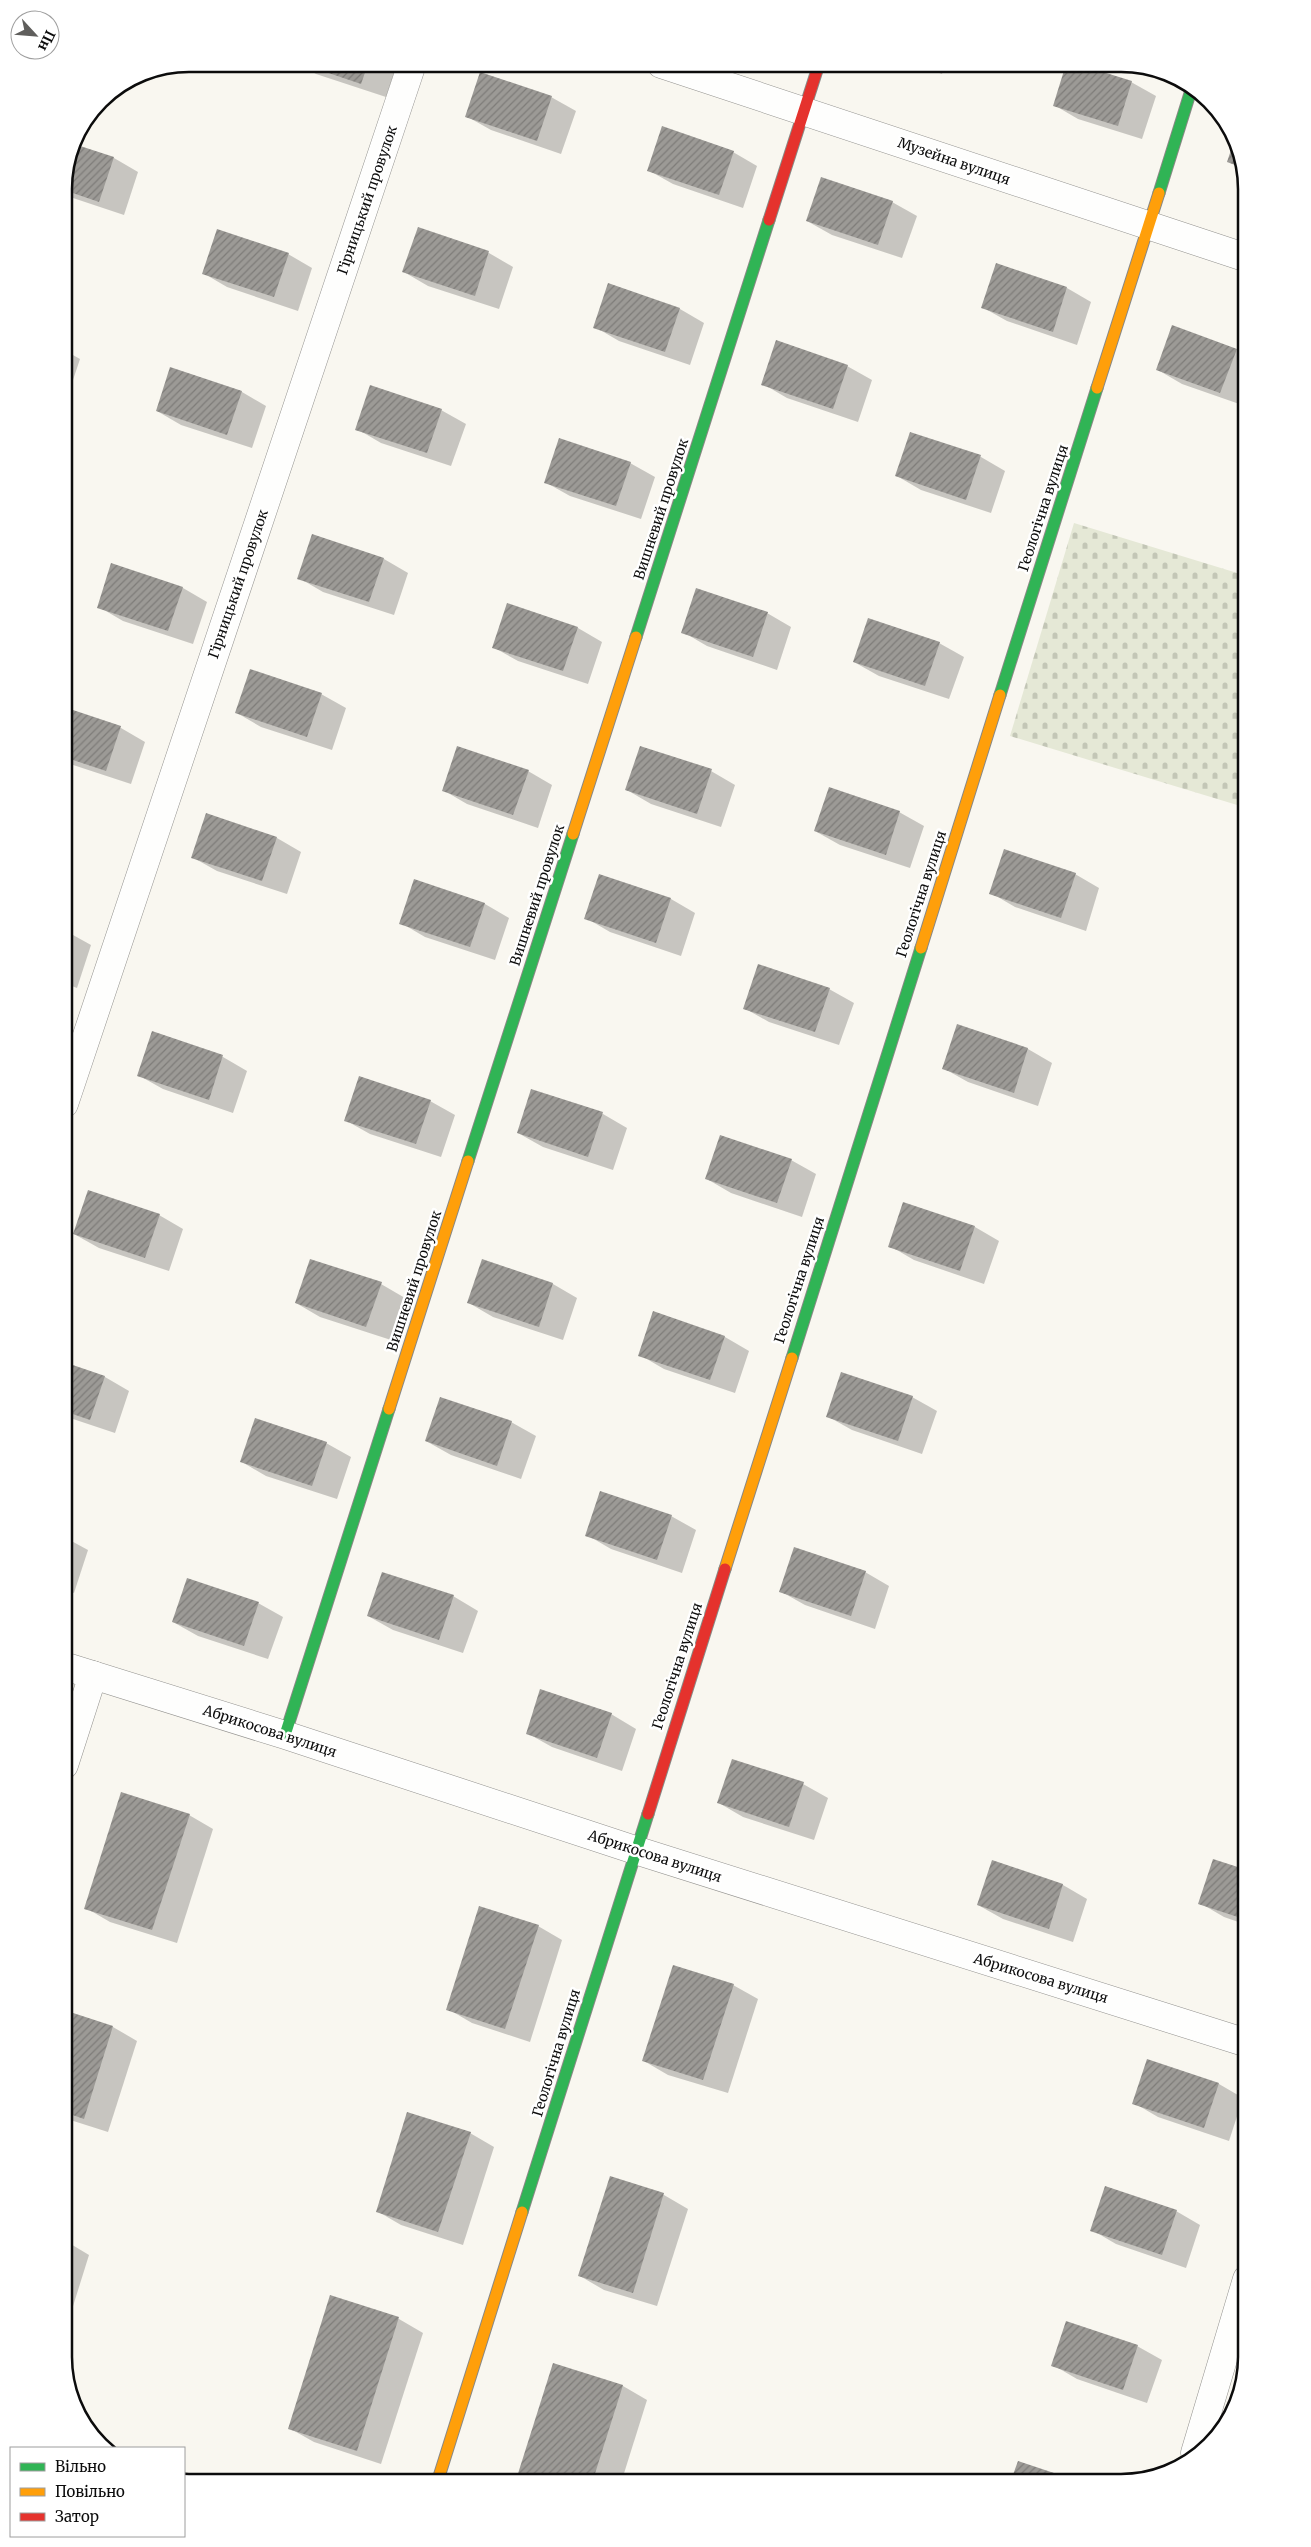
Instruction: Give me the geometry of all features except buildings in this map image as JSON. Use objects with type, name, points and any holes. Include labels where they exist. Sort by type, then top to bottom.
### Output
[{"type":"street","name":"Гірницький провулок","points":[[73,1078],[409,72]]},
{"type":"street","name":"Музейна вулиця","points":[[687,73],[1238,255]]},
{"type":"street","name":"Вишневий провулок","points":[[285,1735],[816,73]]},
{"type":"street","name":"Геологічна вулиця","points":[[440,2474],[1190,95]]},
{"type":"street","name":"Абрикосова вулиця","points":[[72,1669],[285,1735],[635,1850],[1238,2040]]},
{"type":"street","points":[[72,1739],[93,1675]]},
{"type":"street","points":[[1197,2446],[1238,2308]]},
{"type":"green space","points":[[1074,523],[1238,573],[1238,805],[1010,736]]},
{"type":"traffic: fast","points":[[1159,193],[1190,95]]},
{"type":"traffic: fast","points":[[636,637],[769,220]]},
{"type":"traffic: fast","points":[[1000,695],[1097,388]]},
{"type":"traffic: fast","points":[[468,1161],[573,834]]},
{"type":"traffic: fast","points":[[792,1358],[921,948]]},
{"type":"traffic: fast","points":[[285,1735],[389,1409]]},
{"type":"traffic: fast","points":[[522,2212],[648,1814]]},
{"type":"traffic: slow","points":[[1097,388],[1159,193]]},
{"type":"traffic: slow","points":[[573,834],[636,637]]},
{"type":"traffic: slow","points":[[921,948],[1000,695]]},
{"type":"traffic: slow","points":[[389,1409],[468,1161]]},
{"type":"traffic: slow","points":[[725,1569],[792,1358]]},
{"type":"traffic: slow","points":[[440,2474],[522,2212]]},
{"type":"traffic: jam","points":[[769,220],[816,73]]},
{"type":"traffic: jam","points":[[648,1814],[725,1569]]}]
